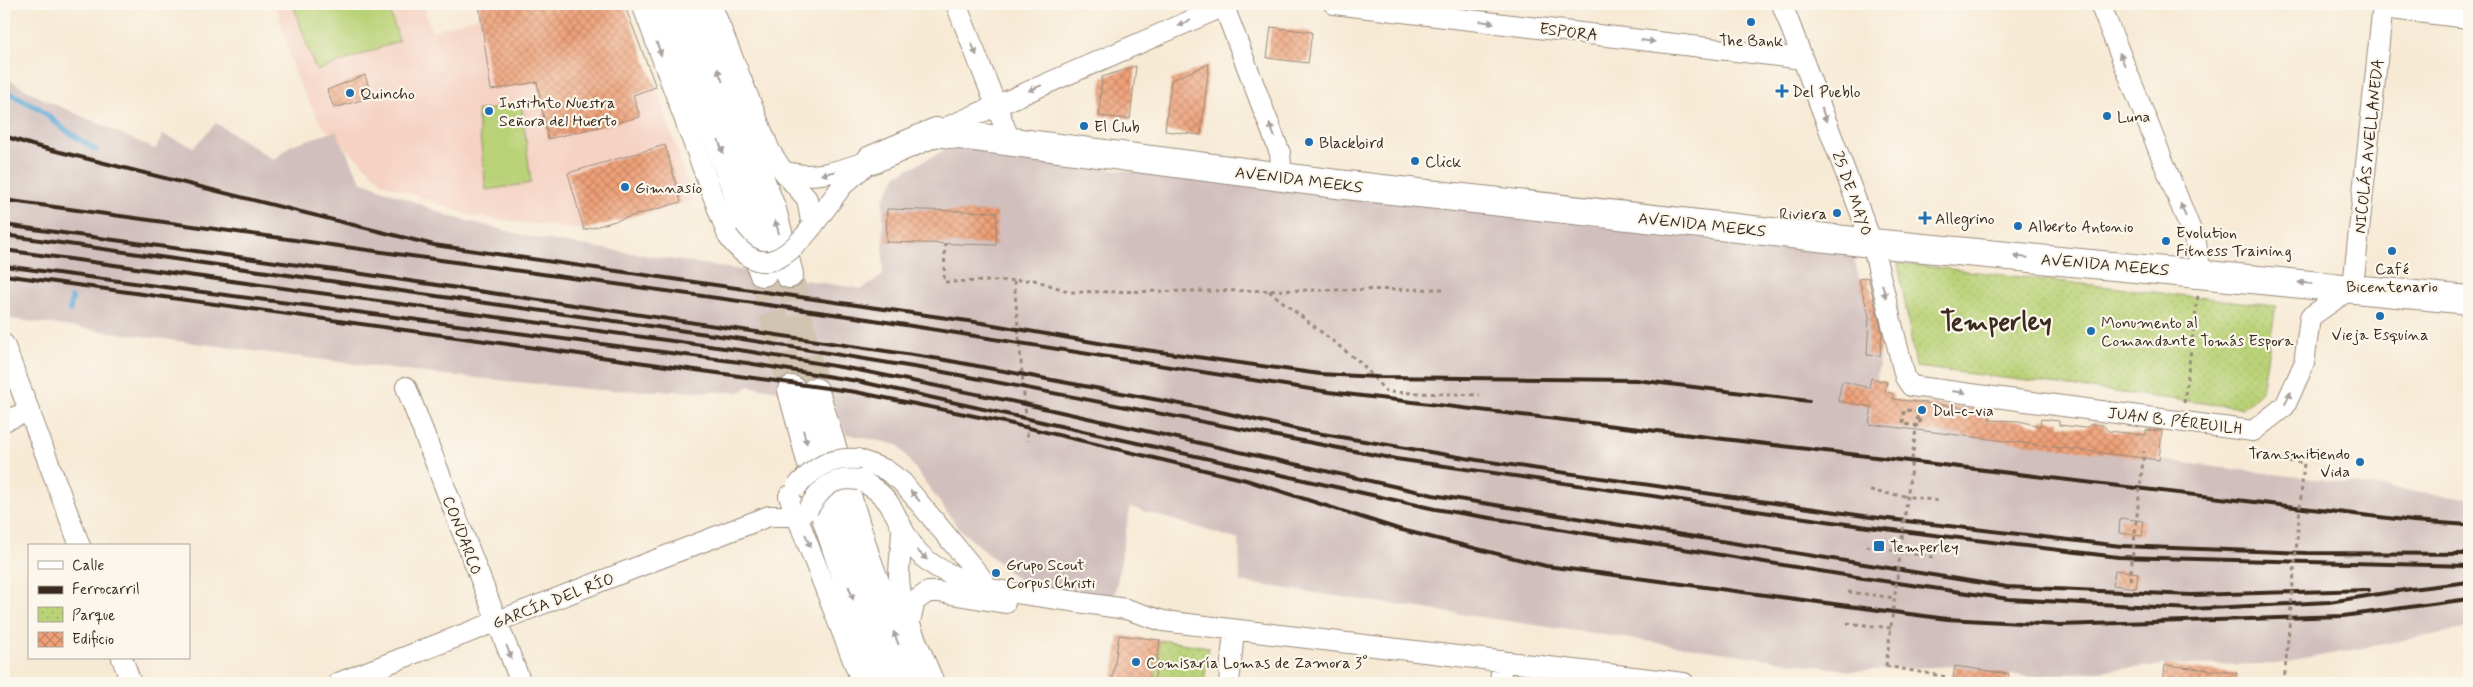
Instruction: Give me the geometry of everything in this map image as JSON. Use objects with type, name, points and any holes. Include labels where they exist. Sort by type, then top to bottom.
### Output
[{"type":"street","points":[[642,4],[728,236],[737,249],[746,256],[770,260],[789,254],[812,227],[842,186],[872,160]]},
{"type":"street","points":[[665,4],[735,185],[776,273],[780,238],[766,194],[692,4]]},
{"type":"street","points":[[711,4],[762,134],[783,171],[807,199],[812,227]]},
{"type":"street","points":[[956,4],[1011,143]]},
{"type":"street","points":[[783,171],[800,176],[812,176],[872,160],[1225,4],[1280,153],[1282,178]]},
{"type":"street","name":"ESPORA","points":[[1334,4],[1803,59]]},
{"type":"street","name":"25 DE MAYO","points":[[1784,4],[1872,243],[1905,377],[1911,386]]},
{"type":"street","points":[[2100,4],[2196,243],[2201,273]]},
{"type":"street","points":[[2382,6],[2469,18]]},
{"type":"street","name":"NICOLÁS AVELLANEDA","points":[[2353,288],[2382,6]]},
{"type":"street","name":"AVENIDA MEEKS","points":[[936,132],[1282,178],[1872,243],[2469,300]]},
{"type":"street","name":"JUAN B. PÉREUILH","points":[[1911,386],[2253,431],[2285,406],[2304,364],[2310,317],[2353,288]]},
{"type":"street","points":[[4,344],[79,544]]},
{"type":"street","name":"CONDARCO","points":[[406,387],[521,683]]},
{"type":"street","points":[[885,683],[835,544],[804,391],[913,683]]},
{"type":"street","points":[[4,421],[30,411]]},
{"type":"street","name":"GARCÍA DEL RÍO","points":[[769,516],[821,464],[834,460],[857,459],[886,470],[902,482],[992,595]]},
{"type":"street","points":[[803,513],[825,486],[839,480],[859,480],[886,497],[919,553],[935,566],[992,595]]},
{"type":"street","points":[[793,491],[803,513],[862,683]]},
{"type":"street","name":"GARCÍA DEL RÍO","points":[[338,683],[769,516],[803,513]]},
{"type":"street","points":[[902,527],[899,577],[910,621],[934,683]]},
{"type":"street","points":[[910,621],[914,600],[928,592],[992,595],[1126,609],[1163,621],[1234,631],[1684,683]]},
{"type":"street","points":[[1230,683],[1234,631]]},
{"type":"street","points":[[123,660],[131,683]]},
{"type":"street","points":[[1500,683],[1502,661]]},
{"type":"path","points":[[946,243],[944,282],[1034,280],[1071,292],[1447,289]]},
{"type":"path","points":[[2181,421],[2201,273]]},
{"type":"path","points":[[1014,281],[1028,441]]},
{"type":"path","points":[[1269,290],[1362,364],[1386,392],[1480,395]]},
{"type":"path","points":[[1922,403],[1919,426],[1903,424],[1904,410],[1918,411],[1917,420],[1907,497],[1901,552],[1886,666],[1948,677],[1947,683]]},
{"type":"path","points":[[2130,580],[2144,451]]},
{"type":"path","points":[[2258,458],[2304,462],[2284,683]]},
{"type":"path","points":[[1870,491],[1939,501]]},
{"type":"path","points":[[1866,546],[1933,557]]},
{"type":"path","points":[[1848,592],[1895,598]]},
{"type":"path","points":[[1847,623],[1891,628]]},
{"type":"shaded area","name":"Instituto Nuestra Señora del Huerto","points":[[276,4],[423,4],[432,31],[478,17],[477,4],[624,4],[660,99],[694,201],[584,230],[472,216],[383,183],[321,124],[295,76]]},
{"type":"shaded area","points":[[4,77],[39,97],[155,149],[163,135],[194,147],[216,123],[274,160],[291,145],[336,131],[361,181],[452,217],[535,238],[862,289],[883,275],[883,200],[897,175],[963,140],[997,156],[1853,254],[1869,316],[1867,351],[1880,352],[1877,380],[1871,378],[1869,388],[1842,382],[1838,400],[1872,407],[1869,424],[2469,498],[2469,628],[2277,664],[2165,665],[2030,677],[1955,666],[1851,671],[1240,582],[1239,540],[1130,507],[1114,600],[1024,584],[960,530],[898,445],[846,434],[832,400],[749,386],[740,392],[598,390],[415,372],[4,318]]},
{"type":"green space","points":[[293,4],[388,4],[399,41],[316,71]]},
{"type":"green space","points":[[522,107],[531,183],[486,190],[477,110]]},
{"type":"green space","points":[[1898,263],[2276,306],[2262,390],[2243,408],[1916,367]]},
{"type":"green space","points":[[1160,640],[1209,647],[1204,683],[1154,683]]},
{"type":"building","points":[[479,4],[624,4],[656,87],[633,95],[640,117],[548,139],[537,82],[491,90]]},
{"type":"building","points":[[1271,27],[1312,32],[1308,63],[1267,58]]},
{"type":"building","points":[[1209,64],[1201,135],[1165,131],[1171,80]]},
{"type":"building","points":[[1136,66],[1130,119],[1099,116],[1102,77]]},
{"type":"building","name":"Quincho","points":[[365,75],[372,97],[334,108],[327,90]]},
{"type":"building","name":"Gimnasio","points":[[665,145],[681,202],[584,230],[568,173]]},
{"type":"building","points":[[887,209],[997,212],[996,245],[886,242]]},
{"type":"building","points":[[1868,277],[1882,332],[1880,356],[1867,355],[1869,316],[1859,279]]},
{"type":"building","points":[[1871,378],[1887,382],[1885,391],[1893,394],[1893,399],[1990,411],[1989,420],[2019,421],[2040,426],[2041,419],[2059,421],[2059,425],[2085,428],[2092,424],[2103,425],[2108,431],[2146,435],[2146,430],[2162,431],[2159,460],[1869,424],[1872,407],[1838,401],[1842,381],[1869,388]]},
{"type":"building","points":[[2120,518],[2144,521],[2142,536],[2119,533]]},
{"type":"building","points":[[2115,570],[2138,573],[2136,588],[2113,585]]},
{"type":"building","name":"Comisaría Lomas de Zamora 3°","points":[[1119,635],[1160,640],[1154,683],[1112,683]]},
{"type":"building","points":[[2165,665],[2237,673],[2236,683],[2163,683]]},
{"type":"building","points":[[1955,666],[2009,674],[2008,683],[1952,683]]},
{"type":"waterway","points":[[4,90],[40,109],[61,127],[96,150]]},
{"type":"waterway","points":[[70,310],[72,298]]},
{"type":"tunnel","points":[[763,272],[792,390]]},
{"type":"tunnel","points":[[789,274],[815,392]]},
{"type":"railway","points":[[4,136],[32,145],[434,245],[982,323],[1110,345],[1320,374],[1376,377],[1636,380],[1809,401]]},
{"type":"railway","points":[[4,200],[855,317],[1329,392],[2413,521],[2469,525]]},
{"type":"railway","points":[[4,225],[342,271],[940,359],[1212,410],[1305,431],[1477,460],[1871,517],[2121,546],[2306,553],[2469,554]]},
{"type":"railway","points":[[4,235],[742,339],[938,371],[1396,459],[1868,527],[2118,557],[2469,566]]},
{"type":"railway","points":[[4,250],[746,351],[858,370],[1025,404],[1433,495],[2007,587],[2191,595],[2369,590]]},
{"type":"railway","points":[[4,266],[747,363],[857,381],[1435,509],[1863,578],[2009,599],[2191,609],[2329,602],[2469,582]]},
{"type":"railway","points":[[4,275],[856,392],[1004,422],[1246,480],[1398,529],[1546,566],[1947,619],[2060,625],[2343,616],[2469,599]]},
{"type":"place","name":"The Bank","points":[[1751,22]]},
{"type":"place","name":"Del Pueblo","points":[[1782,91]]},
{"type":"place","name":"Quincho","points":[[350,93]]},
{"type":"place","name":"Instituto Nuestra Señora del Huerto","points":[[489,111]]},
{"type":"place","name":"Luna","points":[[2107,116]]},
{"type":"place","name":"El Club","points":[[1084,126]]},
{"type":"place","name":"Blackbird","points":[[1309,142]]},
{"type":"place","name":"Click","points":[[1415,161]]},
{"type":"place","name":"Gimnasio","points":[[625,187]]},
{"type":"place","name":"Riviera","points":[[1837,213]]},
{"type":"place","name":"Allegrino","points":[[1925,218]]},
{"type":"place","name":"Alberto Antonio","points":[[2018,226]]},
{"type":"place","name":"Evolution Fitness Training","points":[[2166,241]]},
{"type":"place","name":"Café Bicentenario","points":[[2392,251]]},
{"type":"place","name":"Vieja Esquina","points":[[2380,316]]},
{"type":"place","name":"Monumento al Comandante Tomás Espora","points":[[2091,331]]},
{"type":"place","name":"Dul-c-via","points":[[1922,410]]},
{"type":"place","name":"Transmitiendo Vida","points":[[2360,462]]},
{"type":"place","name":"Temperley","points":[[1879,546]]},
{"type":"place","name":"Grupo Scout Corpus Christi","points":[[996,573]]},
{"type":"place","name":"Comisaría Lomas de Zamora 3°","points":[[1136,662]]},
{"type":"district","name":"Temperley","points":[[1996,321]]}]
